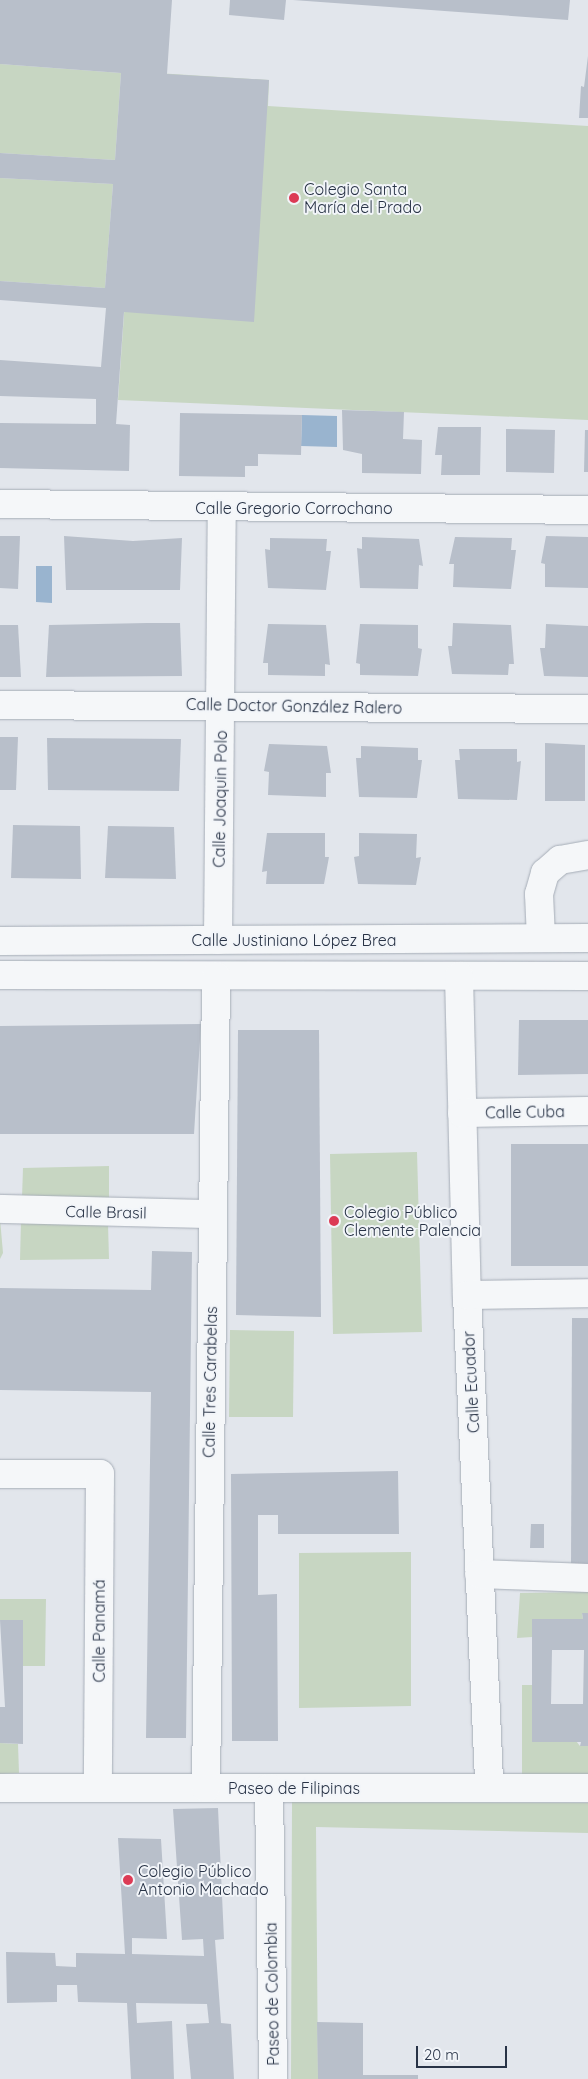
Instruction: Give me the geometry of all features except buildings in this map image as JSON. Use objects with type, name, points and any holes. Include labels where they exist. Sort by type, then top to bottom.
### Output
[{"type":"street","name":"Calle Gregorio Corrochano","points":[[0,504],[222,508],[588,510]]},
{"type":"street","name":"Calle Joaquin Polo","points":[[218,940],[222,508]]},
{"type":"street","name":"Calle Doctor González Ralero","points":[[0,705],[221,705],[588,709]]},
{"type":"street","points":[[541,938],[539,894],[545,873],[560,860],[588,855]]},
{"type":"street","name":"Calle Justiniano López Brea","points":[[0,941],[588,938]]},
{"type":"street","points":[[0,975],[588,976]]},
{"type":"street","name":"Calle Tres Carabelas","points":[[206,1788],[216,976]]},
{"type":"street","name":"Calle Ecuador","points":[[459,976],[467,1295],[489,1788]]},
{"type":"street","name":"Calle Cuba","points":[[462,1113],[588,1111]]},
{"type":"street","name":"Calle Brasil","points":[[0,1209],[212,1214]]},
{"type":"street","points":[[467,1295],[588,1293]]},
{"type":"street","name":"Calle Panamá","points":[[0,1474],[100,1474],[98,1788]]},
{"type":"street","points":[[479,1574],[588,1578]]},
{"type":"street","name":"Paseo de Filipinas","points":[[0,1788],[588,1788]]},
{"type":"street","name":"Paseo de Colombia","points":[[269,1788],[273,2079]]},
{"type":"green space","points":[[0,64],[121,73],[115,160],[0,153]]},
{"type":"green space","points":[[141,72],[269,80],[268,106],[588,126],[588,420],[118,400]]},
{"type":"green space","points":[[0,178],[113,184],[105,288],[0,281]]},
{"type":"green space","points":[[417,1152],[422,1332],[333,1334],[330,1154]]},
{"type":"green space","points":[[109,1166],[109,1199],[22,1198],[23,1168]]},
{"type":"green space","points":[[0,1219],[3,1253],[0,1259]]},
{"type":"green space","points":[[21,1221],[108,1224],[109,1259],[20,1260]]},
{"type":"green space","points":[[230,1330],[294,1331],[293,1417],[229,1417]]},
{"type":"green space","points":[[411,1552],[411,1706],[299,1708],[299,1553]]},
{"type":"green space","points":[[588,1592],[588,1613],[582,1613],[583,1619],[532,1619],[532,1637],[517,1638],[520,1593]]},
{"type":"green space","points":[[0,1599],[46,1599],[45,1666],[23,1666],[23,1620],[0,1620]]},
{"type":"green space","points":[[522,1685],[532,1685],[580,1746],[588,1746],[588,1774],[522,1774]]},
{"type":"green space","points":[[0,1743],[18,1744],[19,1773],[0,1774]]},
{"type":"green space","points":[[292,1802],[588,1803],[588,1833],[316,1827],[318,2079],[291,2079]]},
{"type":"water","points":[[302,415],[337,416],[337,447],[301,446]]},
{"type":"water","points":[[36,566],[52,566],[52,603],[36,602]]},
{"type":"place","name":"Colegio Santa María del Prado","points":[[294,198]]},
{"type":"place","name":"Colegio Público Clemente Palencia","points":[[334,1221]]},
{"type":"place","name":"Colegio Público Antonio Machado","points":[[128,1880]]}]
